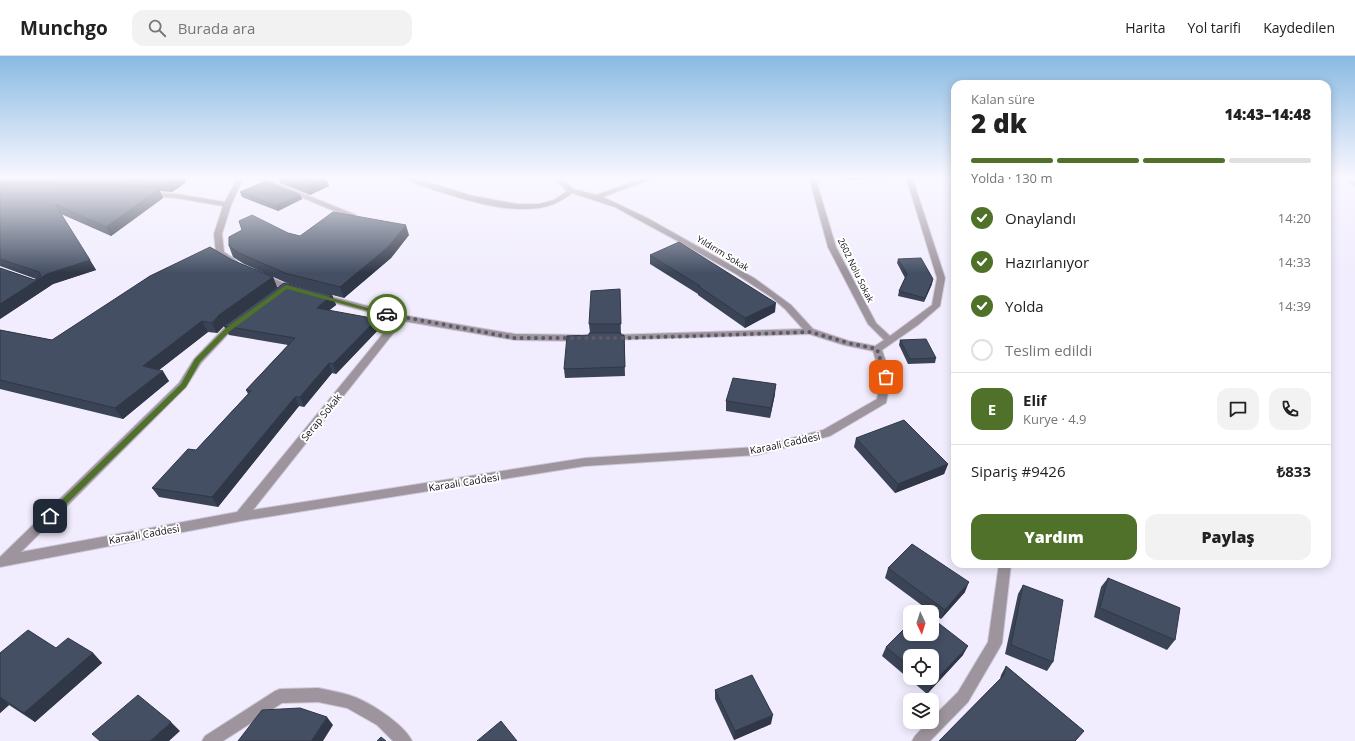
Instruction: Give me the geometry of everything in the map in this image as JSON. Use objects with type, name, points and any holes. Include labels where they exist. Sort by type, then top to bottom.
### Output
[{"type":"street","points":[[226,209],[218,234],[220,253],[240,268]]},
{"type":"street","points":[[337,209],[352,215]]},
{"type":"street","name":"Yıldırım Sokak","points":[[624,209],[731,268],[786,305],[810,332]]},
{"type":"street","name":"2602 Nolu Sokak","points":[[821,209],[832,247],[872,324],[890,340]]},
{"type":"street","points":[[601,338],[810,332],[848,343],[877,349],[915,323],[936,306],[941,278],[919,209]]},
{"type":"street","points":[[253,273],[283,289],[300,291]]},
{"type":"street","points":[[315,295],[401,318],[515,338],[586,338]]},
{"type":"street","points":[[3,561],[183,385],[197,361],[228,329],[248,315]]},
{"type":"street","name":"Serap Sokak","points":[[240,516],[401,318]]},
{"type":"street","name":"Karaali Caddesi","points":[[3,561],[240,516],[445,486],[585,462],[757,451],[826,434],[882,401],[886,377],[877,349]]},
{"type":"street","points":[[920,741],[962,698],[995,643],[1002,595],[1004,568]]},
{"type":"street","points":[[210,741],[280,696],[318,695],[349,702],[382,720],[404,741]]},
{"type":"building","points":[[0,209],[58,209],[90,260],[47,274],[0,304],[0,268],[35,280],[41,276],[39,272],[0,259]]},
{"type":"building","points":[[66,209],[131,209],[106,227]]},
{"type":"building","points":[[333,212],[406,225],[388,247],[340,287],[285,273],[239,253],[229,246],[229,237],[242,230],[239,221],[252,215],[288,233],[300,236]]},
{"type":"building","points":[[679,242],[776,303],[745,318],[698,286],[700,286],[650,255]]},
{"type":"building","points":[[210,247],[232,260],[273,277],[219,315],[212,323],[202,321],[143,366],[163,371],[115,408],[0,380],[0,330],[52,340],[150,276]]},
{"type":"building","points":[[921,258],[933,279],[925,298],[899,291],[907,274],[898,259]]},
{"type":"building","points":[[284,283],[332,295],[317,308],[377,319],[333,364],[329,363],[300,397],[295,397],[212,497],[152,488],[188,449],[196,450],[251,391],[246,390],[295,338],[224,326]]},
{"type":"building","points":[[620,289],[621,324],[589,324],[591,291]]},
{"type":"building","points":[[589,333],[621,333],[621,335],[624,335],[625,367],[564,369],[567,336],[589,335]]},
{"type":"building","points":[[926,339],[936,358],[910,359],[900,340]]},
{"type":"building","points":[[733,378],[776,384],[771,408],[726,401]]},
{"type":"building","points":[[904,420],[948,464],[898,484],[856,438]]},
{"type":"building","points":[[912,544],[969,582],[945,610],[888,568]]},
{"type":"building","points":[[1108,578],[1180,608],[1175,640],[1100,608]]},
{"type":"building","points":[[1023,585],[1063,600],[1053,662],[1011,645]]},
{"type":"building","points":[[939,623],[968,646],[939,677],[939,649],[903,649],[903,661],[886,647],[903,630],[903,641],[939,641]]},
{"type":"building","points":[[28,630],[56,648],[68,638],[93,653],[24,713],[0,697],[0,653]]},
{"type":"building","points":[[1006,666],[1084,731],[1075,741],[939,741],[1004,675]]},
{"type":"building","points":[[752,675],[773,715],[735,731],[715,690]]},
{"type":"building","points":[[138,695],[171,722],[150,741],[100,741],[92,734]]},
{"type":"building","points":[[300,708],[327,717],[311,741],[238,741],[262,710]]},
{"type":"building","points":[[501,721],[517,741],[477,741]]},
{"type":"building","points":[[381,737],[386,741],[377,741]]},
{"type":"way so far","points":[[387,314],[401,318],[515,338],[632,338],[714,334],[810,332],[848,343],[877,349],[886,377]]},
{"type":"route","points":[[50,516],[183,385],[197,361],[228,329],[286,287],[387,314]]}]
